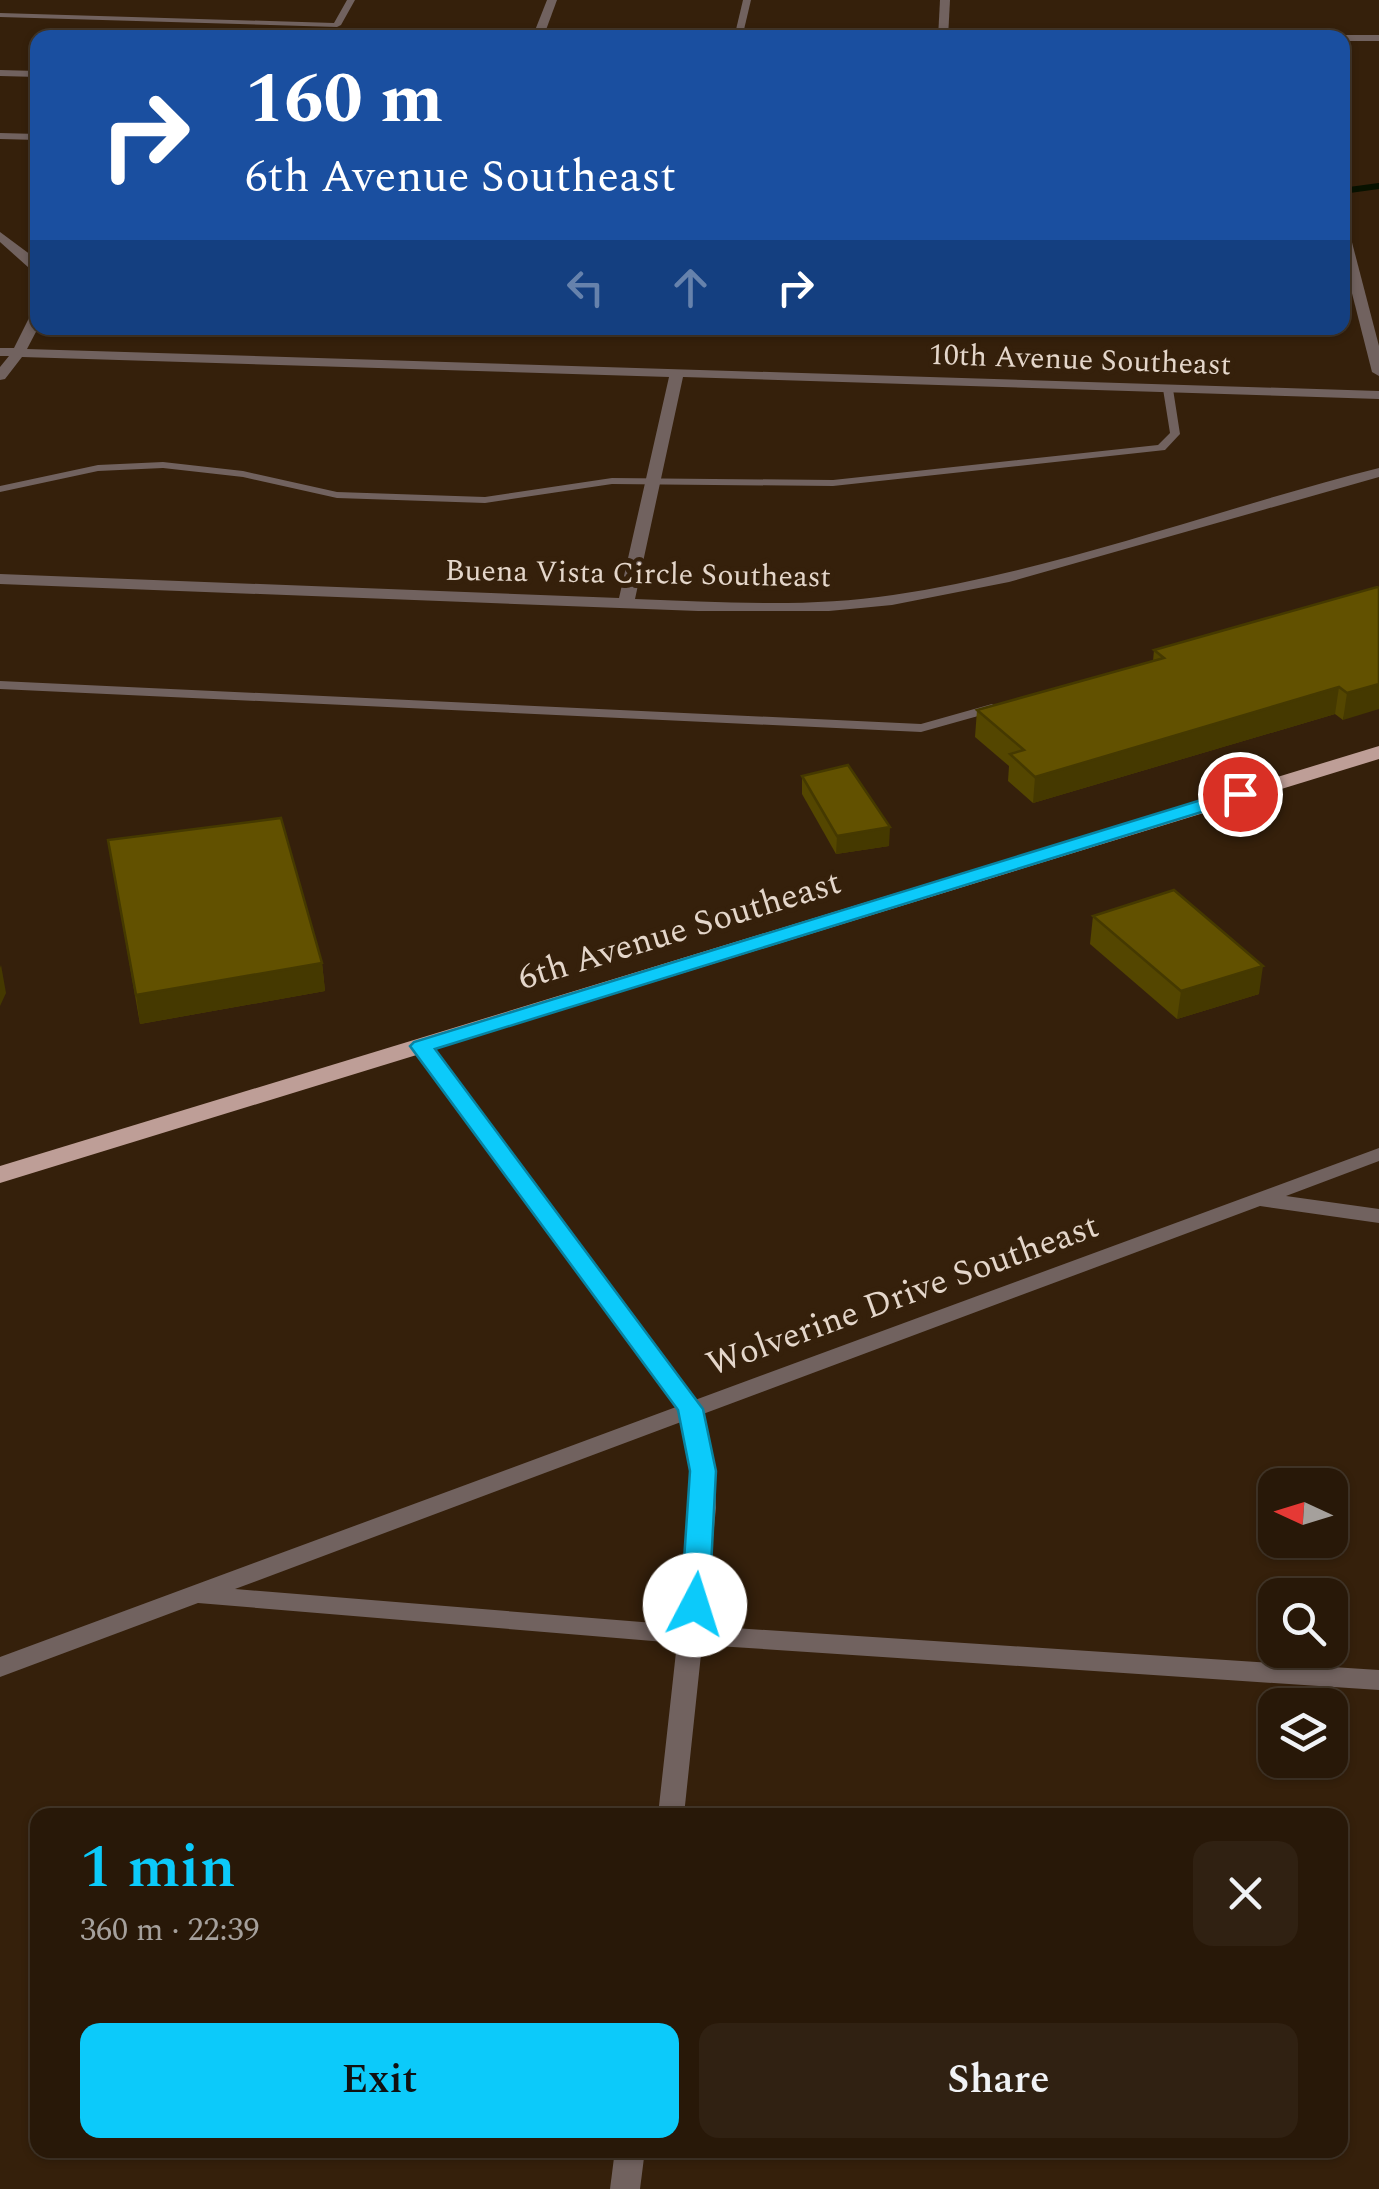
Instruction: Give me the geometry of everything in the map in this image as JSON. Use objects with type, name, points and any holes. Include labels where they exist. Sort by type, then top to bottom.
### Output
[{"type":"main road","name":"6th Avenue Southeast","points":[[0,1175],[1379,752]]},
{"type":"street","points":[[540,30],[552,0]]},
{"type":"street","points":[[943,30],[945,0]]},
{"type":"street","points":[[1350,38],[1379,38]]},
{"type":"street","points":[[0,72],[30,74]]},
{"type":"street","points":[[0,236],[30,259]]},
{"type":"street","points":[[1350,258],[1379,372]]},
{"type":"street","points":[[0,376],[20,352],[30,331]]},
{"type":"street","name":"10th Avenue Southeast","points":[[0,352],[1379,395]]},
{"type":"street","points":[[626,603],[678,374]]},
{"type":"street","name":"Buena Vista Circle Southeast","points":[[0,579],[626,603],[829,606],[952,590],[1231,517],[1379,472]]},
{"type":"street","points":[[422,1046],[690,1409],[703,1471],[704,1508],[671,1808]]},
{"type":"street","name":"Wolverine Drive Southeast","points":[[0,1666],[1379,1154]]},
{"type":"street","points":[[1258,1199],[1379,1216]]},
{"type":"street","points":[[198,1595],[692,1635],[1379,1680]]},
{"type":"street","points":[[625,2189],[629,2158]]},
{"type":"lane","points":[[335,30],[351,0]]},
{"type":"lane","points":[[740,30],[747,0]]},
{"type":"lane","points":[[0,15],[337,25]]},
{"type":"lane","points":[[0,136],[30,137]]},
{"type":"lane","points":[[0,489],[98,468],[162,465],[243,474],[337,495],[410,498],[485,500],[657,479],[833,483],[1161,448],[1176,434],[1168,389]]},
{"type":"lane","points":[[0,686],[921,728],[1016,702]]},
{"type":"building","points":[[1377,587],[1379,684],[1347,693],[1339,687],[1035,777],[1010,754],[1024,750],[977,710],[1164,658],[1154,650]]},
{"type":"building","points":[[848,765],[890,827],[837,836],[802,776]]},
{"type":"building","points":[[281,818],[322,963],[136,995],[108,840]]},
{"type":"building","points":[[1174,890],[1263,966],[1181,991],[1093,916]]},
{"type":"waterway","points":[[1350,190],[1379,186]]},
{"type":"route","points":[[695,1605],[704,1508],[703,1471],[690,1409],[422,1046],[1240,794]]}]
